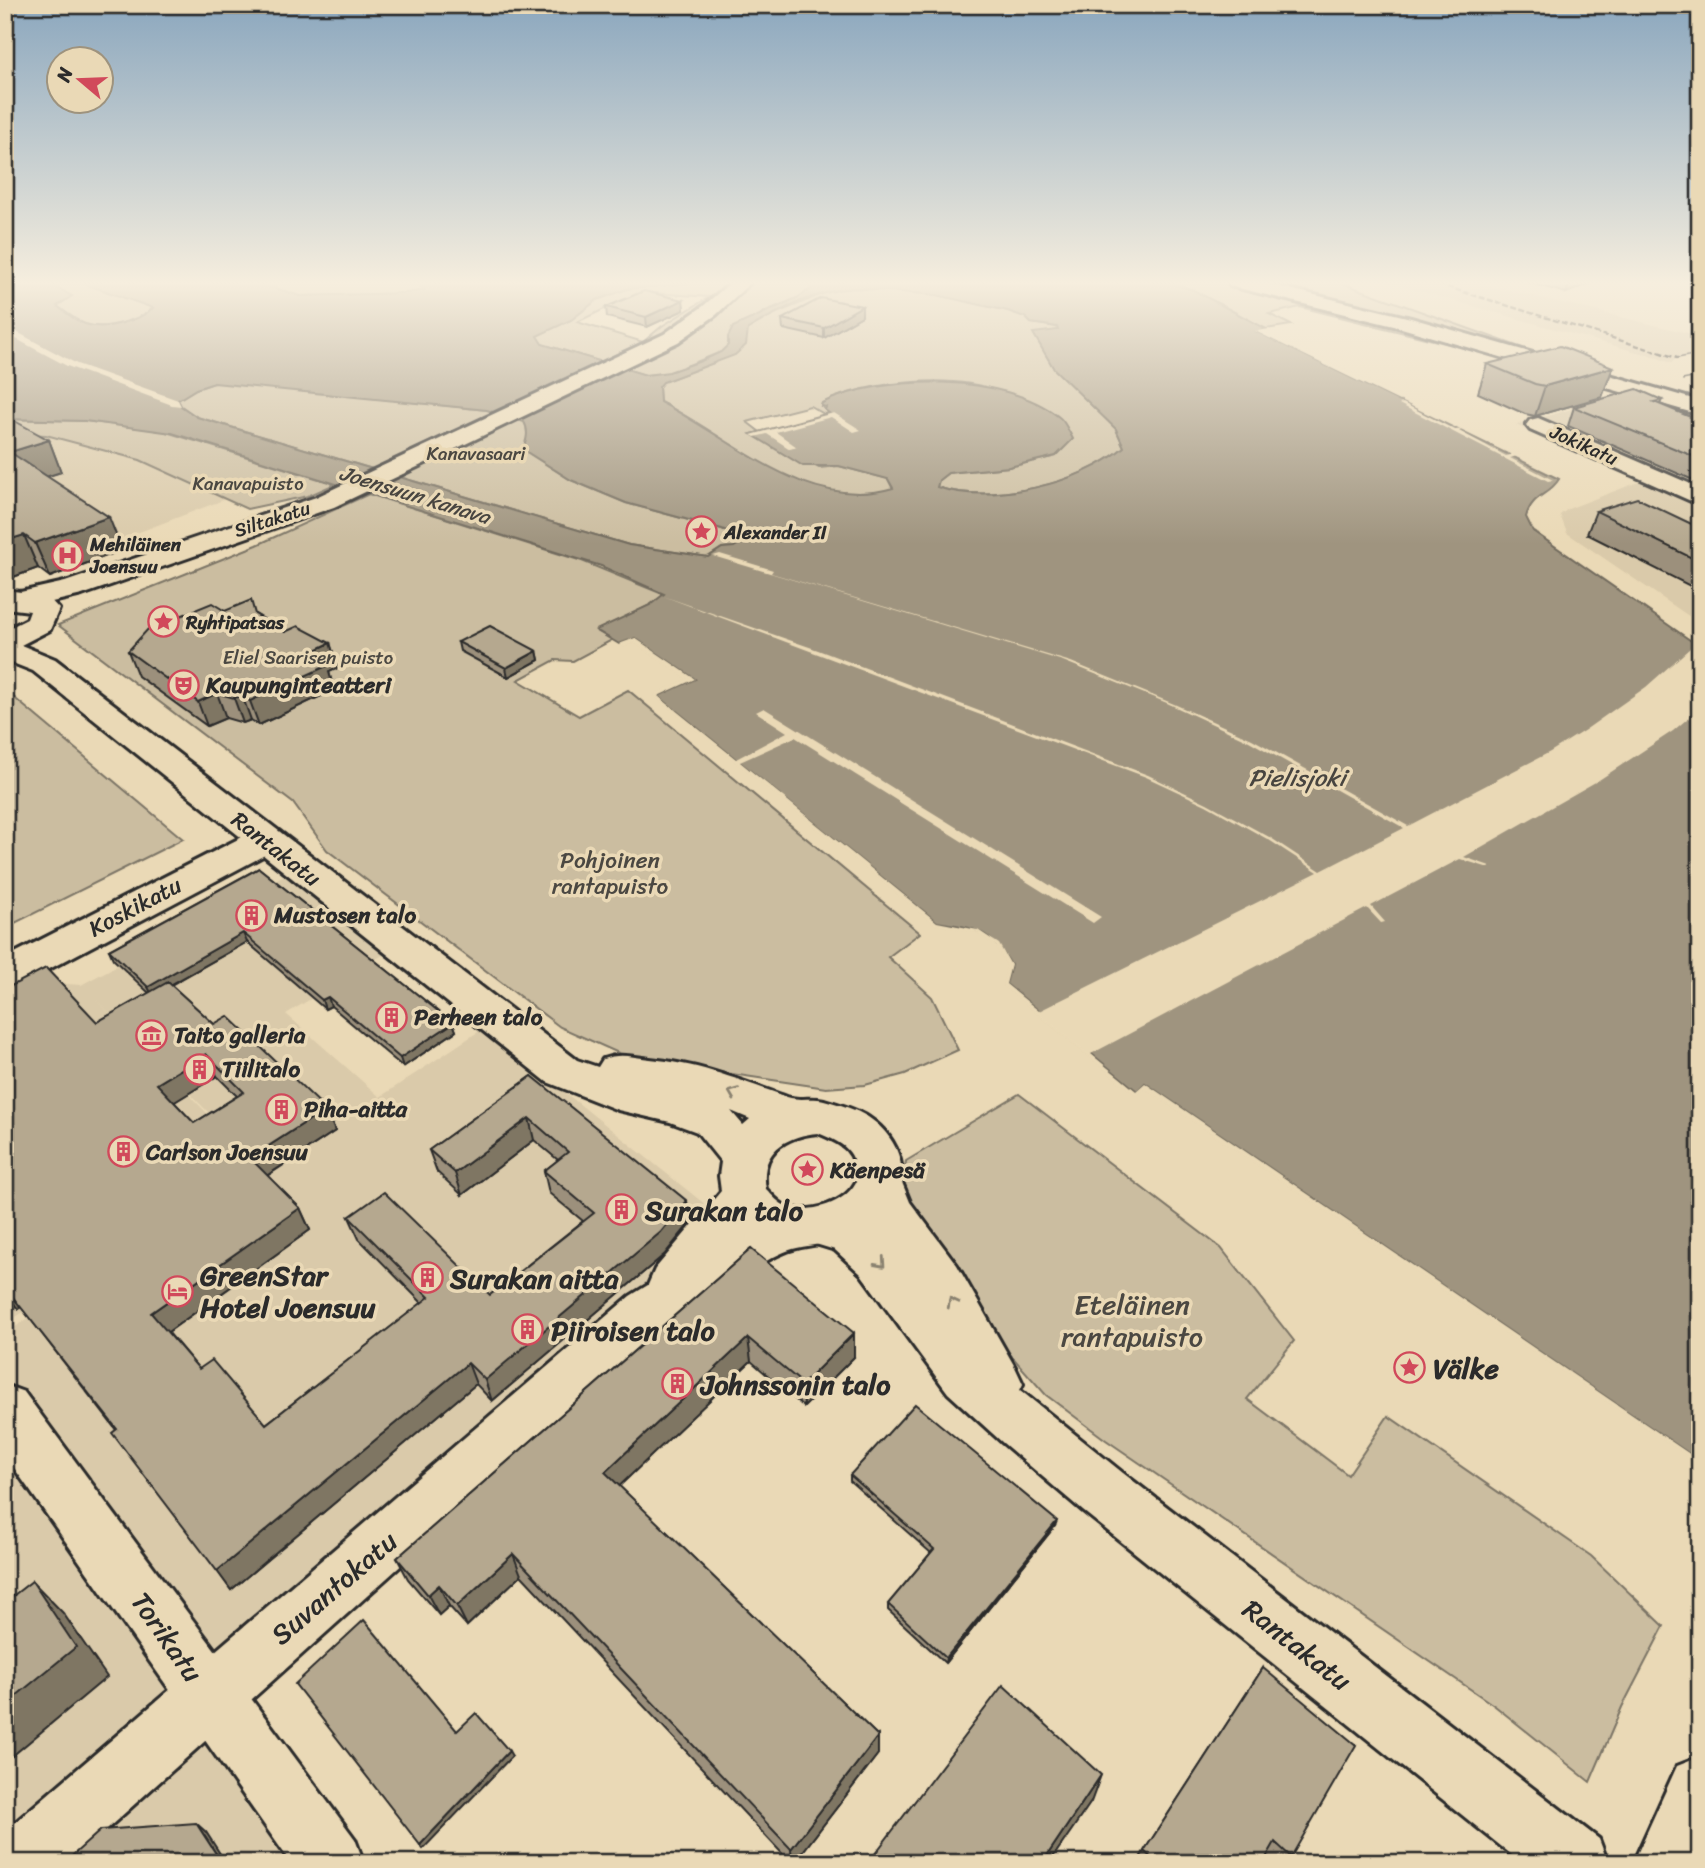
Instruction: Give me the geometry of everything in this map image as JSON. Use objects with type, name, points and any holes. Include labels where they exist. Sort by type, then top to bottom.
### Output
[{"type":"street","name":"Siltakatu","points":[[5,641],[23,605],[325,502],[607,369]]},
{"type":"street","points":[[1614,369],[1650,377]]},
{"type":"street","points":[[1617,369],[1650,377],[1700,408]]},
{"type":"street","points":[[1615,404],[1650,377],[1681,369]]},
{"type":"street","name":"Jokikatu","points":[[1576,414],[1538,425],[1700,497]]},
{"type":"street","points":[[23,605],[44,665]]},
{"type":"street","name":"Rantakatu","points":[[5,649],[44,665],[562,1071],[633,1098],[675,1106],[713,1120],[744,1177]]},
{"type":"street","name":"Koskikatu","points":[[5,975],[265,840]]},
{"type":"street","name":"Rantakatu","points":[[509,1032],[576,1060],[623,1072],[695,1081],[733,1091],[769,1110],[797,1117]]},
{"type":"street","points":[[820,1116],[843,1121],[863,1133],[878,1153],[881,1183],[867,1206],[848,1220],[810,1228],[774,1223],[755,1210],[744,1177],[755,1139],[774,1125],[797,1117],[820,1116]]},
{"type":"street","name":"Suvantokatu","points":[[648,1312],[744,1177]]},
{"type":"street","name":"Rantakatu","points":[[881,1183],[889,1210],[940,1280],[984,1363],[1022,1425]]},
{"type":"street","name":"Rantakatu","points":[[810,1228],[848,1232],[878,1259],[966,1376],[1022,1425],[1103,1492],[1575,1863]]},
{"type":"street","name":"Suvantokatu","points":[[19,1863],[648,1312],[757,1243],[810,1228]]},
{"type":"street","name":"Torikatu","points":[[5,1409],[331,1863]]},
{"type":"street","points":[[1666,1863],[1700,1789]]},
{"type":"shaded area","points":[[1631,392],[1700,415],[1699,623],[1567,533],[1560,515],[1568,509],[1641,481],[1516,425]]},
{"type":"shaded area","points":[[5,433],[46,435],[140,460],[226,499],[113,542],[122,550],[50,577],[38,568],[5,580]]},
{"type":"shaded area","points":[[286,874],[386,953],[286,1014],[380,1097],[484,1028],[736,1229],[214,1688],[5,1392],[5,1334],[258,1162],[96,1000],[255,1162],[5,1324],[5,1008],[53,983],[81,985]]},
{"type":"shaded area","points":[[5,1426],[319,1863],[5,1863]]},
{"type":"green space","points":[[626,369],[678,369],[669,373],[645,375]]},
{"type":"green space","points":[[697,369],[1054,369],[1116,429],[1124,447],[1106,460],[1061,481],[1035,488],[983,494],[937,487],[939,480],[948,473],[1009,467],[1056,456],[1072,439],[1001,392],[981,386],[935,381],[886,385],[841,395],[822,403],[821,406],[830,413],[824,414],[810,406],[747,422],[760,432],[751,434],[819,468],[839,466],[888,479],[893,489],[865,495],[834,493],[782,474],[660,402],[659,387],[663,382]]},
{"type":"green space","name":"Kanavasaari","points":[[214,383],[487,410],[526,420],[528,441],[522,449],[571,480],[626,503],[722,529],[738,536],[742,542],[734,547],[722,548],[708,557],[629,545],[197,417],[181,406],[178,400],[196,389]]},
{"type":"green space","name":"Kanavapuisto","points":[[5,419],[85,421],[163,431],[335,484],[308,496],[247,509],[140,460],[46,435],[5,433]]},
{"type":"green space","name":"Pohjoinen rantapuisto","points":[[369,494],[582,561],[665,595],[597,631],[612,640],[573,661],[555,660],[518,680],[579,716],[628,690],[920,933],[888,957],[932,997],[958,1050],[905,1074],[865,1085],[826,1088],[632,1059],[560,1027],[327,850],[293,803],[58,625],[257,545]]},
{"type":"green space","points":[[5,690],[183,839],[5,928]]},
{"type":"green space","name":"Eteläinen rantapuisto","points":[[1019,1094],[1221,1248],[1294,1341],[1247,1399],[1348,1475],[1388,1416],[1591,1556],[1664,1626],[1622,1707],[1590,1782],[1495,1706],[1106,1440],[1046,1395],[1001,1344],[901,1194],[906,1161]]},
{"type":"water","name":"Pielisjoki","points":[[5,369],[626,369],[646,375],[677,369],[697,369],[663,382],[659,387],[660,402],[771,468],[830,490],[861,493],[893,488],[888,479],[839,466],[803,466],[751,434],[829,413],[825,410],[826,407],[821,406],[822,403],[847,393],[909,383],[976,386],[1008,392],[1036,403],[1061,419],[1073,439],[1056,456],[1009,467],[948,473],[939,480],[937,487],[983,494],[1035,488],[1060,481],[1106,460],[1124,447],[1116,429],[1054,369],[1333,369],[1559,479],[1536,499],[1529,509],[1526,517],[1533,531],[1700,647],[1700,1461],[1145,1083],[1137,1091],[1006,984],[1011,965],[988,937],[962,926],[937,922],[658,696],[695,679],[635,638],[619,644],[596,630],[650,605],[664,594],[601,566],[172,433],[85,421],[5,419]],"holes":[[[214,383],[487,410],[524,422],[527,436],[522,449],[571,480],[626,503],[722,529],[738,536],[742,542],[734,547],[722,548],[708,557],[629,545],[197,417],[181,406],[178,400],[196,389]]]},
{"type":"pier","points":[[76,369],[92,369],[178,400],[181,406]]},
{"type":"pier","points":[[1334,369],[1342,369],[1404,399],[1399,401]]},
{"type":"pier","points":[[1403,403],[1455,430],[1465,429],[1459,431],[1506,456],[1514,454],[1517,456],[1510,458],[1553,480],[1548,481],[1399,404]]},
{"type":"pier","points":[[834,413],[861,430],[854,432],[831,417],[776,432],[797,447],[790,449],[767,434],[755,437],[751,435]]},
{"type":"pier","points":[[720,554],[773,570],[771,573],[1071,662],[1252,739],[1408,826],[1550,752],[1585,730],[1646,687],[1698,641],[1700,708],[1673,731],[1599,780],[1464,857],[1490,866],[1489,868],[1460,859],[1371,906],[1385,922],[1381,923],[1367,908],[1091,1054],[1136,1091],[1145,1083],[1700,1461],[1700,1464],[1145,1088],[1138,1094],[1134,1093],[1003,985],[1007,965],[996,946],[977,932],[935,924],[654,695],[688,679],[634,642],[623,647],[619,644],[635,638],[695,679],[658,696],[736,759],[787,732],[756,712],[764,708],[1101,917],[1093,923],[795,737],[740,762],[937,922],[978,930],[999,944],[1011,965],[1006,984],[1039,1011],[1318,872],[1269,840],[1206,805],[1146,777],[663,596],[818,650],[1148,775],[1271,838],[1321,871],[1404,828],[1249,741],[1167,703],[1063,661],[713,556]]},
{"type":"building","points":[[1499,369],[1605,369],[1545,386]]},
{"type":"building","points":[[1637,389],[1662,400],[1654,402],[1700,421],[1700,459],[1574,407]]},
{"type":"building","points":[[13,420],[49,440],[10,452],[109,517],[35,543],[24,535],[5,541],[5,422]]},
{"type":"building","points":[[1637,498],[1700,528],[1700,562],[1596,511]]},
{"type":"building","points":[[251,600],[255,614],[285,632],[298,626],[330,643],[307,654],[327,666],[250,701],[242,695],[234,698],[217,693],[198,702],[128,651],[148,629],[212,603],[225,611]]},
{"type":"building","points":[[490,626],[537,651],[506,668],[458,642]]},
{"type":"building","points":[[259,868],[453,1023],[400,1058],[328,997],[322,1000],[243,933],[148,987],[109,950]]},
{"type":"building","points":[[46,968],[97,1022],[168,982],[214,1024],[228,1016],[326,1109],[250,1158],[300,1208],[151,1313],[199,1369],[212,1360],[266,1424],[429,1297],[349,1217],[384,1192],[490,1295],[594,1213],[544,1171],[568,1152],[529,1118],[455,1173],[429,1150],[532,1076],[687,1201],[661,1232],[485,1380],[468,1363],[217,1571],[112,1433],[117,1429],[5,1287],[5,989]],"holes":[[[206,1054],[244,1092],[194,1123],[157,1084]]]},
{"type":"building","points":[[751,1249],[854,1333],[803,1384],[748,1338],[605,1472],[878,1736],[791,1849],[513,1554],[457,1606],[439,1585],[428,1595],[397,1558]]},
{"type":"building","points":[[915,1404],[1057,1521],[946,1658],[888,1604],[934,1549],[850,1475]]},
{"type":"building","points":[[32,1581],[76,1647],[5,1705],[5,1602]]},
{"type":"building","points":[[364,1620],[457,1731],[476,1713],[509,1751],[420,1845],[295,1684]]},
{"type":"building","points":[[1263,1668],[1356,1745],[1291,1857],[1275,1842],[1263,1863],[1157,1863],[1144,1851]]},
{"type":"building","points":[[1003,1685],[1101,1775],[1042,1863],[868,1863]]},
{"type":"building","points":[[196,1823],[222,1863],[64,1863],[101,1830]]},
{"type":"place","name":"Alexander II","points":[[701,532]]},
{"type":"place","name":"Mehiläinen Joensuu","points":[[67,555]]},
{"type":"place","name":"Ryhtipatsas","points":[[163,622]]},
{"type":"place","name":"Kaupunginteatteri","points":[[183,685]]},
{"type":"place","name":"Mustosen talo","points":[[251,915]]},
{"type":"place","name":"Perheen talo","points":[[391,1017]]},
{"type":"place","name":"Taito galleria","points":[[151,1035]]},
{"type":"place","name":"Tiilitalo","points":[[199,1069]]},
{"type":"place","name":"Piha-aitta","points":[[281,1109]]},
{"type":"place","name":"Carlson Joensuu","points":[[123,1152]]},
{"type":"place","name":"Käenpesä","points":[[807,1170]]},
{"type":"place","name":"Surakan talo","points":[[622,1210]]},
{"type":"place","name":"Surakan aitta","points":[[427,1278]]},
{"type":"place","name":"GreenStar Hotel Joensuu","points":[[177,1291]]},
{"type":"place","name":"Piiroisen talo","points":[[528,1330]]},
{"type":"place","name":"Välke","points":[[1410,1368]]},
{"type":"place","name":"Johnssonin talo","points":[[678,1384]]},
{"type":"water label","name":"Joensuun kanava","points":[[415,495]]},
{"type":"park label","name":"Eliel Saarisen puisto","points":[[308,657]]}]
